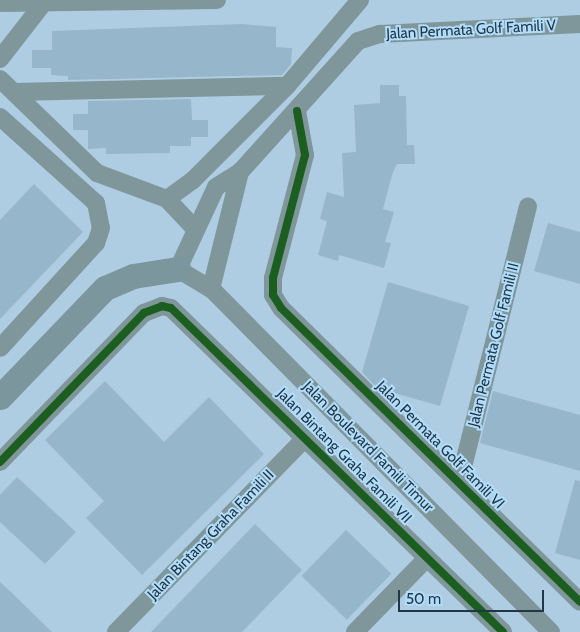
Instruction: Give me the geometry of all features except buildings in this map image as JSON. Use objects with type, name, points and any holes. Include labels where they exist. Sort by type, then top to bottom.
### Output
[{"type":"street","points":[[0,3],[42,5],[217,0]]},
{"type":"street","points":[[167,199],[192,181],[286,86],[360,0]]},
{"type":"street","points":[[0,59],[42,5]]},
{"type":"street","name":"Jalan Permata Golf Famili V","points":[[178,269],[213,190],[240,172],[297,111],[358,41],[380,34],[580,24]]},
{"type":"street","points":[[0,78],[98,173],[167,199],[195,229]]},
{"type":"street","points":[[14,92],[286,86]]},
{"type":"street","name":"Jalan Permata Golf Famili VI","points":[[297,111],[305,155],[273,278],[273,295],[281,308],[580,602]]},
{"type":"street","points":[[0,117],[96,203],[101,228],[96,243],[0,348]]},
{"type":"street","name":"Jalan Permata Golf Famili V","points":[[212,289],[240,172]]},
{"type":"street","name":"Jalan Permata Golf Famili II","points":[[459,484],[528,206]]},
{"type":"street","points":[[0,397],[105,288],[133,276],[178,269]]},
{"type":"street","name":"Jalan Boulevard Famili Timur","points":[[178,269],[212,289],[551,632]]},
{"type":"street","name":"Jalan Bintang Graha Famili VII","points":[[0,462],[144,313],[162,306],[178,311],[503,632]]},
{"type":"street","name":"Jalan Bintang Graha Famili II","points":[[116,632],[305,438]]},
{"type":"street","points":[[355,632],[427,558]]},
{"type":"cycle path","points":[[297,111],[305,155],[273,278],[273,295],[281,308],[580,602]]},
{"type":"cycle path","points":[[0,462],[144,313],[162,306],[171,308],[503,632]]}]
